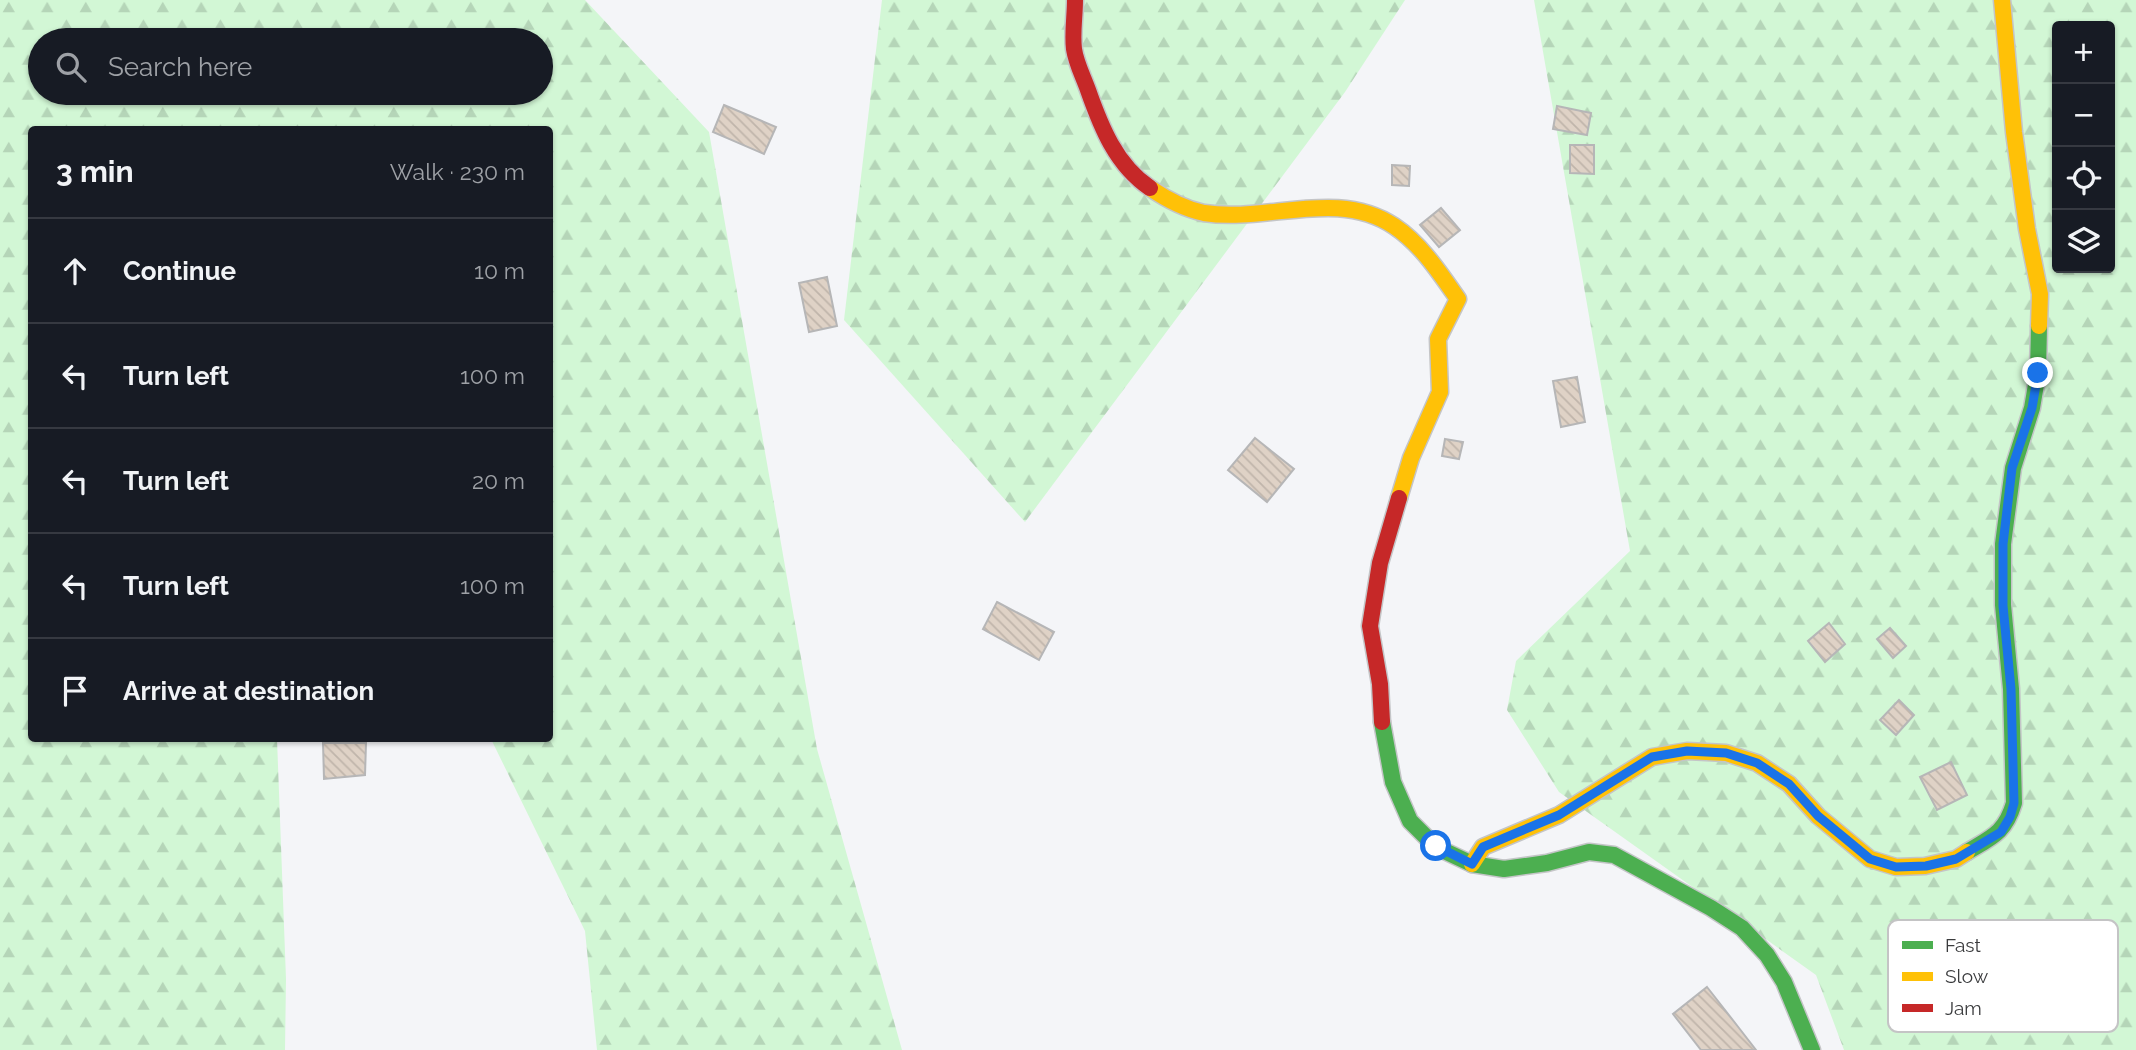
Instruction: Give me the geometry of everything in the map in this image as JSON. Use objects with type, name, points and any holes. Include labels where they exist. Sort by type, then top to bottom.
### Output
[{"type":"street","points":[[1075,0],[1074,48],[1080,71],[1103,128],[1129,171],[1168,200],[1204,213],[1243,214],[1334,208],[1367,213],[1398,229],[1430,258],[1458,299],[1438,339],[1440,392],[1411,458],[1380,563],[1370,626],[1380,684],[1383,736],[1393,782],[1410,821],[1436,846],[1472,864],[1504,869],[1547,863],[1589,852],[1614,855],[1675,887],[1742,928],[1767,955],[1784,982],[1812,1050]]},
{"type":"street","points":[[1472,864],[1483,847],[1559,815],[1652,757],[1687,751],[1726,753],[1757,763],[1789,784],[1818,816],[1870,859],[1896,867],[1926,866],[1956,859],[2001,832],[2014,803],[2011,689],[2003,606],[2003,544],[2012,468],[2032,408],[2038,373],[2040,294],[2027,229],[2014,132],[2002,0]]},
{"type":"green space","points":[[0,0],[585,0],[709,132],[817,749],[902,1050],[597,1050],[585,931],[492,742],[553,742],[553,126],[28,126],[28,742],[277,742],[286,979],[285,1050],[0,1050]]},
{"type":"green space","points":[[882,0],[1405,0],[1345,92],[1025,522],[844,320]]},
{"type":"green space","points":[[1534,0],[2136,0],[2136,1050],[1844,1050],[1816,975],[1559,792],[1507,710],[1516,661],[1630,551]]},
{"type":"building","points":[[724,105],[776,127],[764,154],[713,132]]},
{"type":"building","points":[[1557,106],[1591,113],[1587,135],[1553,129]]},
{"type":"building","points":[[1570,145],[1594,145],[1594,174],[1570,173]]},
{"type":"building","points":[[1392,165],[1410,166],[1409,186],[1392,185]]},
{"type":"building","points":[[1441,208],[1460,230],[1439,247],[1420,225]]},
{"type":"building","points":[[827,277],[837,326],[809,332],[799,283]]},
{"type":"building","points":[[1577,377],[1585,422],[1561,427],[1553,381]]},
{"type":"building","points":[[1255,438],[1294,469],[1267,502],[1228,470]]},
{"type":"building","points":[[1445,439],[1463,442],[1459,459],[1442,456]]},
{"type":"building","points":[[997,602],[1054,632],[1039,660],[983,629]]},
{"type":"building","points":[[1829,623],[1845,644],[1825,662],[1808,641]]},
{"type":"building","points":[[1890,628],[1906,646],[1893,658],[1877,639]]},
{"type":"building","points":[[1899,700],[1914,715],[1896,735],[1880,720]]},
{"type":"building","points":[[323,743],[366,743],[365,775],[324,779]]},
{"type":"building","points":[[1951,762],[1967,795],[1937,810],[1920,777]]},
{"type":"building","points":[[1707,987],[1756,1050],[1701,1050],[1673,1014]]},
{"type":"traffic: fast","points":[[1967,852],[2002,828],[2014,803],[2011,689],[2003,605],[2003,544],[2013,468],[2032,408],[2038,373],[2039,326]]},
{"type":"traffic: fast","points":[[1382,722],[1393,782],[1410,821],[1436,847],[1472,864],[1504,869],[1547,863],[1589,852],[1614,855],[1742,928],[1767,955],[1784,982],[1812,1050]]},
{"type":"traffic: slow","points":[[2002,0],[2014,132],[2027,229],[2040,294],[2039,326]]},
{"type":"traffic: slow","points":[[1150,188],[1176,203],[1204,213],[1228,215],[1301,209],[1349,209],[1372,215],[1394,226],[1413,241],[1429,260],[1458,299],[1438,339],[1440,392],[1411,458],[1399,498]]},
{"type":"traffic: slow","points":[[1472,864],[1483,847],[1559,815],[1652,757],[1687,751],[1726,753],[1757,763],[1789,784],[1818,816],[1870,859],[1896,867],[1925,866],[1956,859],[1967,852]]},
{"type":"traffic: jam","points":[[1075,0],[1075,54],[1098,118],[1119,157],[1138,179],[1150,188]]},
{"type":"traffic: jam","points":[[1382,722],[1380,684],[1370,626],[1380,563],[1399,498]]},
{"type":"route","points":[[1436,846],[1472,864],[1483,847],[1559,815],[1652,757],[1687,751],[1726,753],[1757,763],[1789,784],[1818,816],[1870,859],[1896,867],[1926,866],[1956,859],[2001,832],[2014,803],[2011,689],[2003,606],[2003,544],[2012,468],[2032,408],[2038,373]]}]
